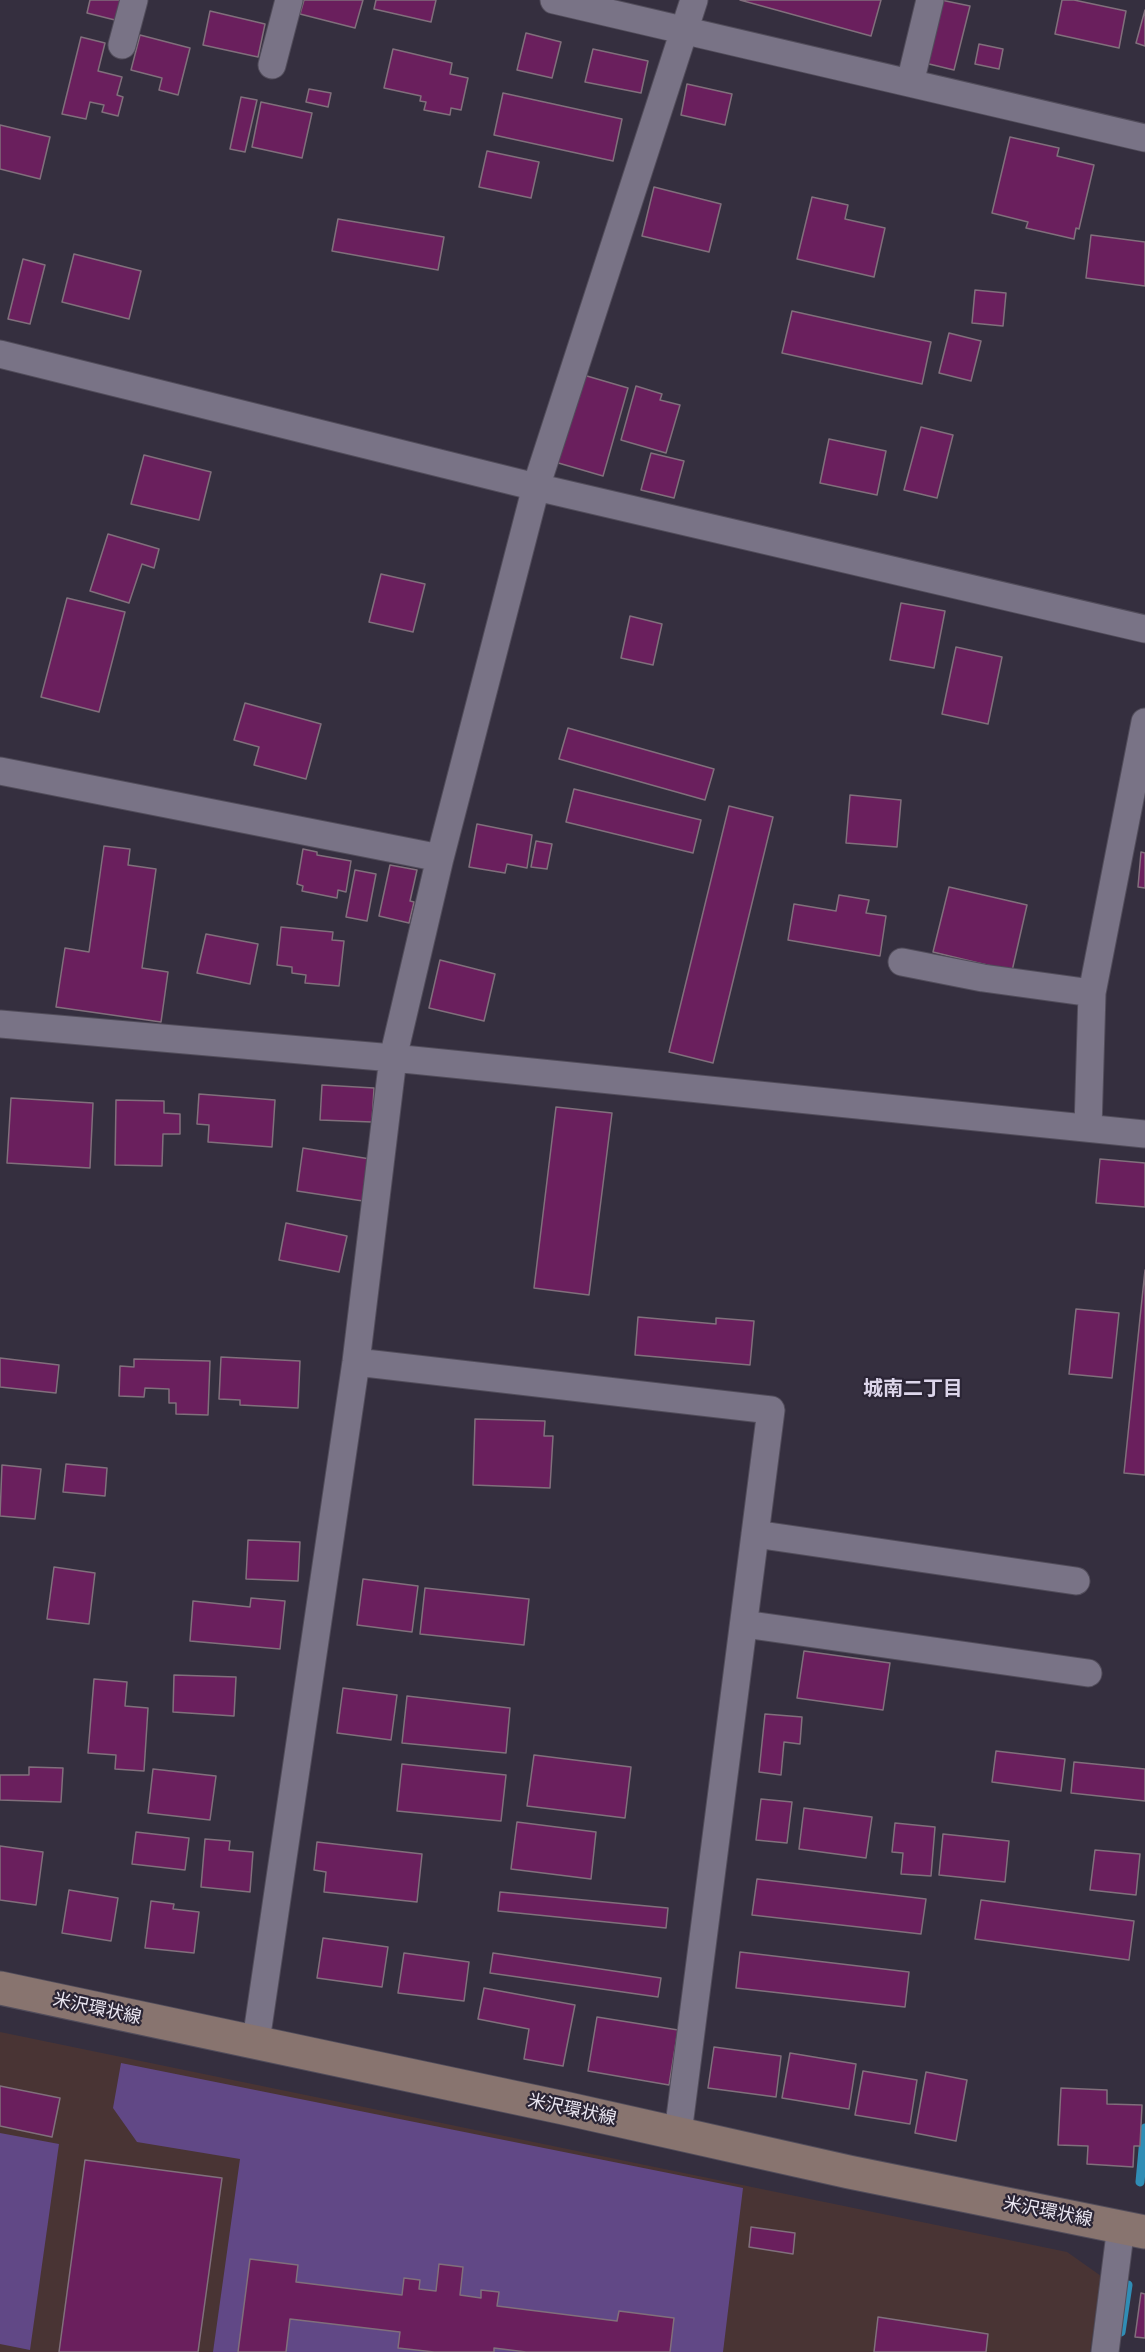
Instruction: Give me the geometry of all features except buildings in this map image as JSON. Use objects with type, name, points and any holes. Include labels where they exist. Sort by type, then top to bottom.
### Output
[{"type":"main road","name":"米沢環状線","points":[[0,1988],[678,2133],[849,2172],[1133,2229]]},
{"type":"street","points":[[122,45],[134,0]]},
{"type":"street","points":[[272,65],[289,0]]},
{"type":"street","points":[[554,0],[1145,138]]},
{"type":"street","points":[[256,2042],[356,1362],[393,1058],[440,858],[536,487],[694,0]]},
{"type":"street","points":[[910,83],[930,0]]},
{"type":"street","points":[[0,354],[536,487],[1145,629]]},
{"type":"street","points":[[1088,1128],[1092,993],[1145,722]]},
{"type":"street","points":[[0,771],[440,858]]},
{"type":"street","points":[[902,962],[983,978],[1092,993]]},
{"type":"street","points":[[0,1024],[393,1058],[1145,1134]]},
{"type":"street","points":[[356,1362],[771,1410],[678,2133]]},
{"type":"street","points":[[755,1534],[1076,1581]]},
{"type":"street","points":[[744,1624],[1088,1673]]},
{"type":"street","points":[[1105,2352],[1133,2229]]},
{"type":"shaded area","points":[[0,2032],[1067,2252],[1101,2276],[1090,2352],[0,2352]]},
{"type":"shaded area","points":[[121,2063],[743,2188],[723,2352],[213,2352],[240,2159],[137,2142],[113,2108]]},
{"type":"shaded area","points":[[0,2133],[59,2144],[30,2350],[0,2344]]},
{"type":"waterway","points":[[1140,2182],[1145,2128]]},
{"type":"waterway","points":[[1121,2332],[1128,2285]]},
{"type":"district","name":"城南二丁目","points":[[913,1389]]}]
